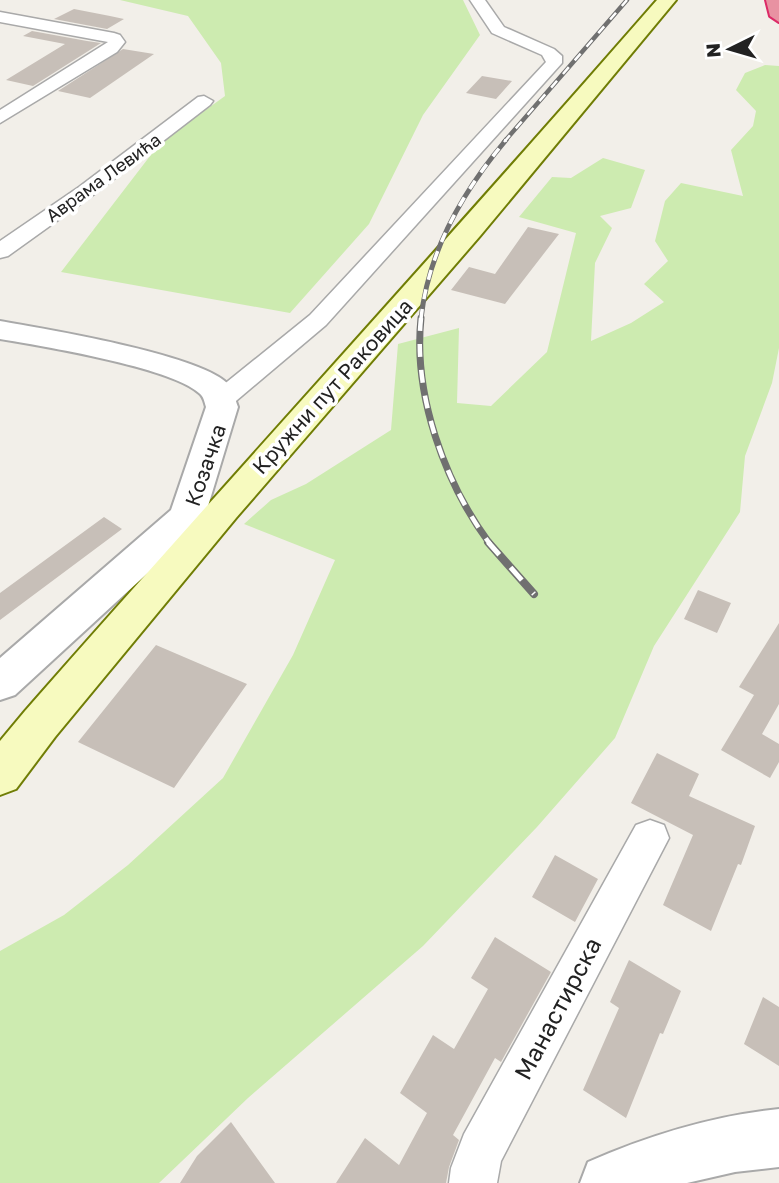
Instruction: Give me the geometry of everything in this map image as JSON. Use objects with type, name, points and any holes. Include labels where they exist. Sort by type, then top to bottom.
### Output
[{"type":"highway","points":[[775,0],[779,16]]},
{"type":"main road","name":"Кружни пут Раковица","points":[[0,775],[40,724],[223,509],[471,230],[667,0]]},
{"type":"street","points":[[221,400],[318,320],[555,59],[548,52],[498,30],[477,0]]},
{"type":"street","points":[[0,17],[104,36],[117,41],[111,50],[0,118]]},
{"type":"street","points":[[9,33],[28,23]]},
{"type":"street","name":"Аврама Левића","points":[[0,251],[86,191],[204,101]]},
{"type":"street","name":"Козачка","points":[[0,330],[73,343],[171,368],[207,383],[217,391],[221,400],[220,421],[187,516],[0,683]]},
{"type":"street","name":"Манастирска","points":[[473,1183],[481,1150],[650,838]]},
{"type":"street","points":[[609,1183],[647,1165],[686,1154],[721,1145],[779,1138]]},
{"type":"green space","points":[[120,0],[463,0],[480,35],[423,115],[369,224],[290,313],[61,272],[160,143],[225,96],[221,63],[188,16]]},
{"type":"green space","points":[[765,65],[779,66],[779,348],[772,383],[745,456],[740,512],[654,646],[615,738],[537,827],[423,946],[248,1098],[159,1183],[0,1183],[0,951],[64,915],[128,865],[223,778],[293,655],[335,560],[244,524],[271,500],[306,484],[391,430],[398,344],[459,328],[457,403],[491,406],[547,352],[576,233],[519,217],[552,177],[571,178],[603,158],[645,170],[631,208],[600,216],[612,228],[595,263],[591,341],[631,323],[664,302],[644,284],[668,261],[655,241],[665,201],[681,183],[743,196],[731,150],[753,126],[756,111],[736,90],[745,73]]},
{"type":"building","points":[[74,9],[124,19],[107,29],[54,19]]},
{"type":"building","points":[[32,31],[101,43],[33,86],[6,80],[65,44],[23,36]]},
{"type":"building","points":[[123,49],[154,54],[90,98],[58,91]]},
{"type":"building","points":[[482,76],[512,81],[496,99],[466,93]]},
{"type":"building","points":[[528,227],[559,234],[505,304],[451,290],[469,267],[495,274]]},
{"type":"building","points":[[104,517],[122,529],[0,620],[0,593]]},
{"type":"building","points":[[698,590],[731,603],[717,633],[684,619]]},
{"type":"building","points":[[779,623],[779,704],[762,734],[779,744],[779,762],[770,778],[721,750],[754,695],[739,687]]},
{"type":"building","points":[[156,645],[247,684],[174,788],[78,742]]},
{"type":"building","points":[[657,753],[699,774],[689,796],[755,826],[741,865],[738,864],[711,931],[663,905],[693,835],[631,803]]},
{"type":"building","points":[[555,855],[598,879],[575,922],[532,897]]},
{"type":"building","points":[[495,937],[551,972],[501,1062],[495,1058],[453,1135],[459,1140],[446,1183],[336,1183],[365,1138],[399,1165],[427,1113],[400,1093],[433,1035],[454,1049],[488,989],[471,978]]},
{"type":"building","points":[[629,960],[681,991],[663,1034],[660,1033],[626,1118],[583,1090],[619,1008],[610,1002]]},
{"type":"building","points":[[763,997],[779,1007],[779,1066],[744,1044]]},
{"type":"building","points":[[231,1122],[275,1183],[180,1183],[197,1156]]},
{"type":"railway","points":[[504,142],[627,0]]},
{"type":"railway","points":[[421,319],[431,270],[450,224],[462,201],[506,140]]},
{"type":"railway","points":[[421,318],[422,377],[435,436],[459,493],[490,544]]},
{"type":"railway","points":[[488,542],[534,594]]}]
